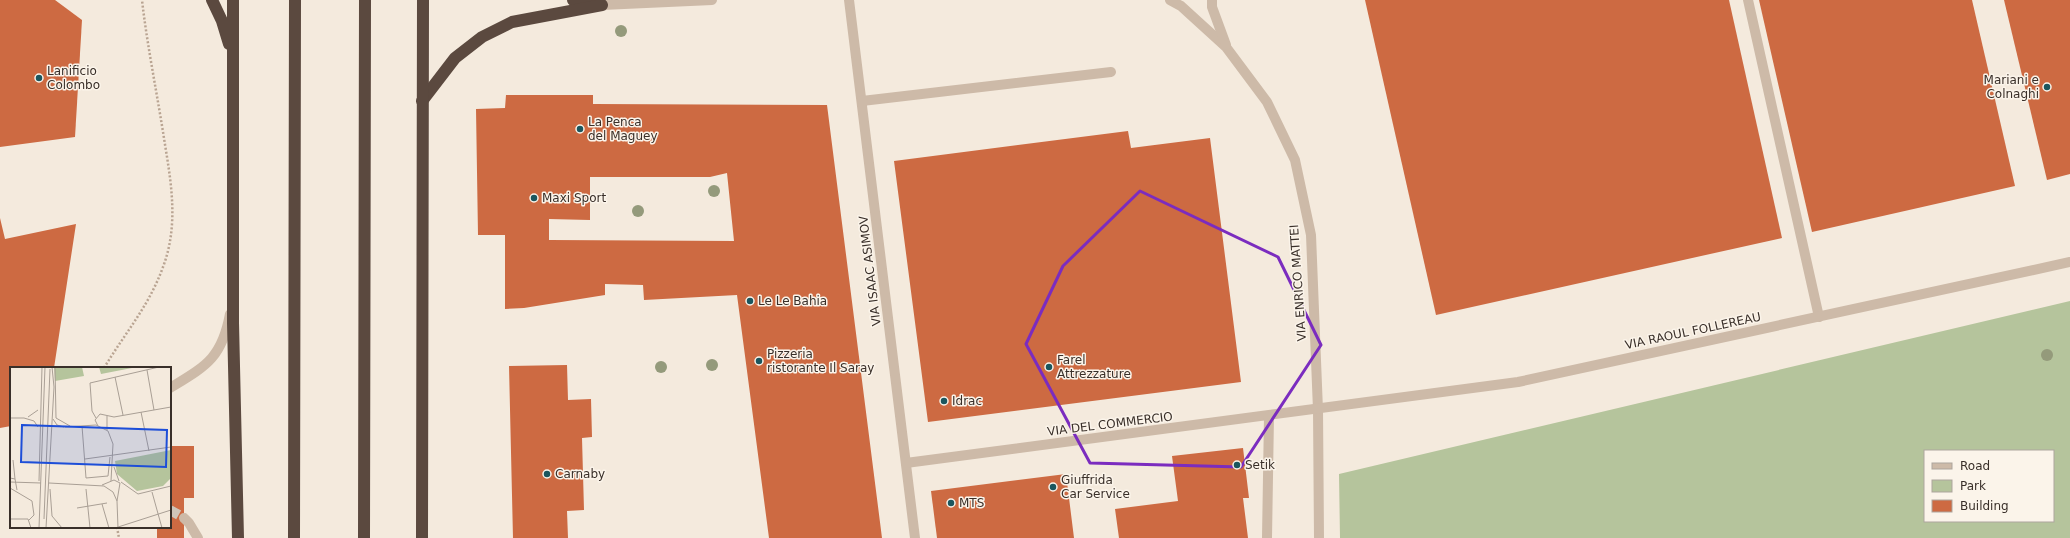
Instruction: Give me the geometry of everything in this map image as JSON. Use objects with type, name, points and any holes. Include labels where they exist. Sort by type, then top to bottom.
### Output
[{"type":"highway","points":[[212,0],[222,21],[229,46],[233,73]]},
{"type":"highway","points":[[233,0],[234,411],[238,538]]},
{"type":"highway","points":[[294,538],[295,0]]},
{"type":"highway","points":[[364,0],[364,538]]},
{"type":"highway","points":[[422,538],[423,0]]},
{"type":"highway","points":[[573,0],[602,5]]},
{"type":"highway","points":[[422,101],[455,58],[482,37],[512,22],[602,5]]},
{"type":"street","points":[[602,5],[712,0]]},
{"type":"street","name":"VIA ISAAC ASIMOV","points":[[849,0],[915,538]]},
{"type":"street","name":"VIA ENRICO MATTEI","points":[[1170,0],[1181,6],[1226,47],[1267,102],[1296,160],[1311,235],[1318,410],[1319,538]]},
{"type":"street","name":"VIA ENRICO MATTEI","points":[[1212,0],[1212,7],[1226,47]]},
{"type":"street","points":[[1748,0],[1819,317]]},
{"type":"street","points":[[862,101],[1111,72]]},
{"type":"street","name":"VIA RAOUL FOLLEREAU","points":[[1318,410],[1518,382],[2070,262]]},
{"type":"street","points":[[171,387],[203,368],[217,352],[228,322],[233,284]]},
{"type":"street","name":"VIA DEL COMMERCIO","points":[[906,463],[1318,410]]},
{"type":"street","points":[[1267,538],[1269,416]]},
{"type":"street","points":[[184,518],[190,523],[198,538]]},
{"type":"path","points":[[105,367],[131,329],[152,294],[166,257],[172,227],[173,206],[170,175],[142,0]]},
{"type":"path","points":[[117,528],[119,538]]},
{"type":"highlighted area","points":[[1140,191],[1278,257],[1321,345],[1241,467],[1090,463],[1026,344],[1063,266]]},
{"type":"green space","points":[[2070,301],[2070,538],[1340,538],[1339,474]]},
{"type":"building","name":"Lanificio Colombo","points":[[0,0],[55,0],[82,20],[75,137],[0,147]]},
{"type":"building","points":[[1365,0],[1729,0],[1782,238],[1436,315]]},
{"type":"building","points":[[1759,0],[1972,0],[2015,186],[1812,232]]},
{"type":"building","name":"Mariani e Colnaghi","points":[[2004,0],[2070,0],[2070,174],[2047,180]]},
{"type":"building","points":[[506,95],[593,95],[593,104],[827,105],[882,538],[769,538],[737,295],[644,300],[643,285],[605,284],[605,295],[524,308],[505,309],[505,235],[478,235],[476,109],[505,108]],"holes":[[[727,173],[734,241],[549,240],[549,219],[590,220],[590,177],[710,177]]]},
{"type":"building","points":[[1128,131],[1131,148],[1210,138],[1241,382],[928,422],[894,161]]},
{"type":"building","points":[[0,218],[5,239],[76,224],[54,367],[10,367],[10,426],[0,428]]},
{"type":"building","name":"Carnaby","points":[[567,365],[568,400],[591,399],[592,437],[582,438],[584,510],[567,511],[568,538],[513,538],[509,366]]},
{"type":"building","points":[[171,446],[194,446],[194,498],[184,498],[184,538],[157,538],[157,528],[171,528]]},
{"type":"building","points":[[1243,448],[1249,498],[1243,498],[1248,538],[1119,538],[1115,509],[1178,501],[1172,456]]},
{"type":"building","points":[[1066,474],[1074,538],[937,538],[931,491]]},
{"type":"tunnel","points":[[171,511],[184,518]]},
{"type":"place","name":"Lanificio Colombo","points":[[39,78]]},
{"type":"place","name":"Mariani e Colnaghi","points":[[2047,87]]},
{"type":"place","name":"La Penca del Maguey","points":[[580,129]]},
{"type":"place","name":"Maxi Sport","points":[[534,198]]},
{"type":"place","name":"Le Le Bahia","points":[[750,301]]},
{"type":"place","name":"Pizzeria ristorante Il Saray","points":[[759,361]]},
{"type":"place","name":"Farel Attrezzature","points":[[1049,367]]},
{"type":"place","name":"Idrac","points":[[944,401]]},
{"type":"place","name":"Setik","points":[[1237,465]]},
{"type":"place","name":"Carnaby","points":[[547,474]]},
{"type":"place","name":"Giuffrida Car Service","points":[[1053,487]]},
{"type":"place","name":"MTS","points":[[951,503]]}]
